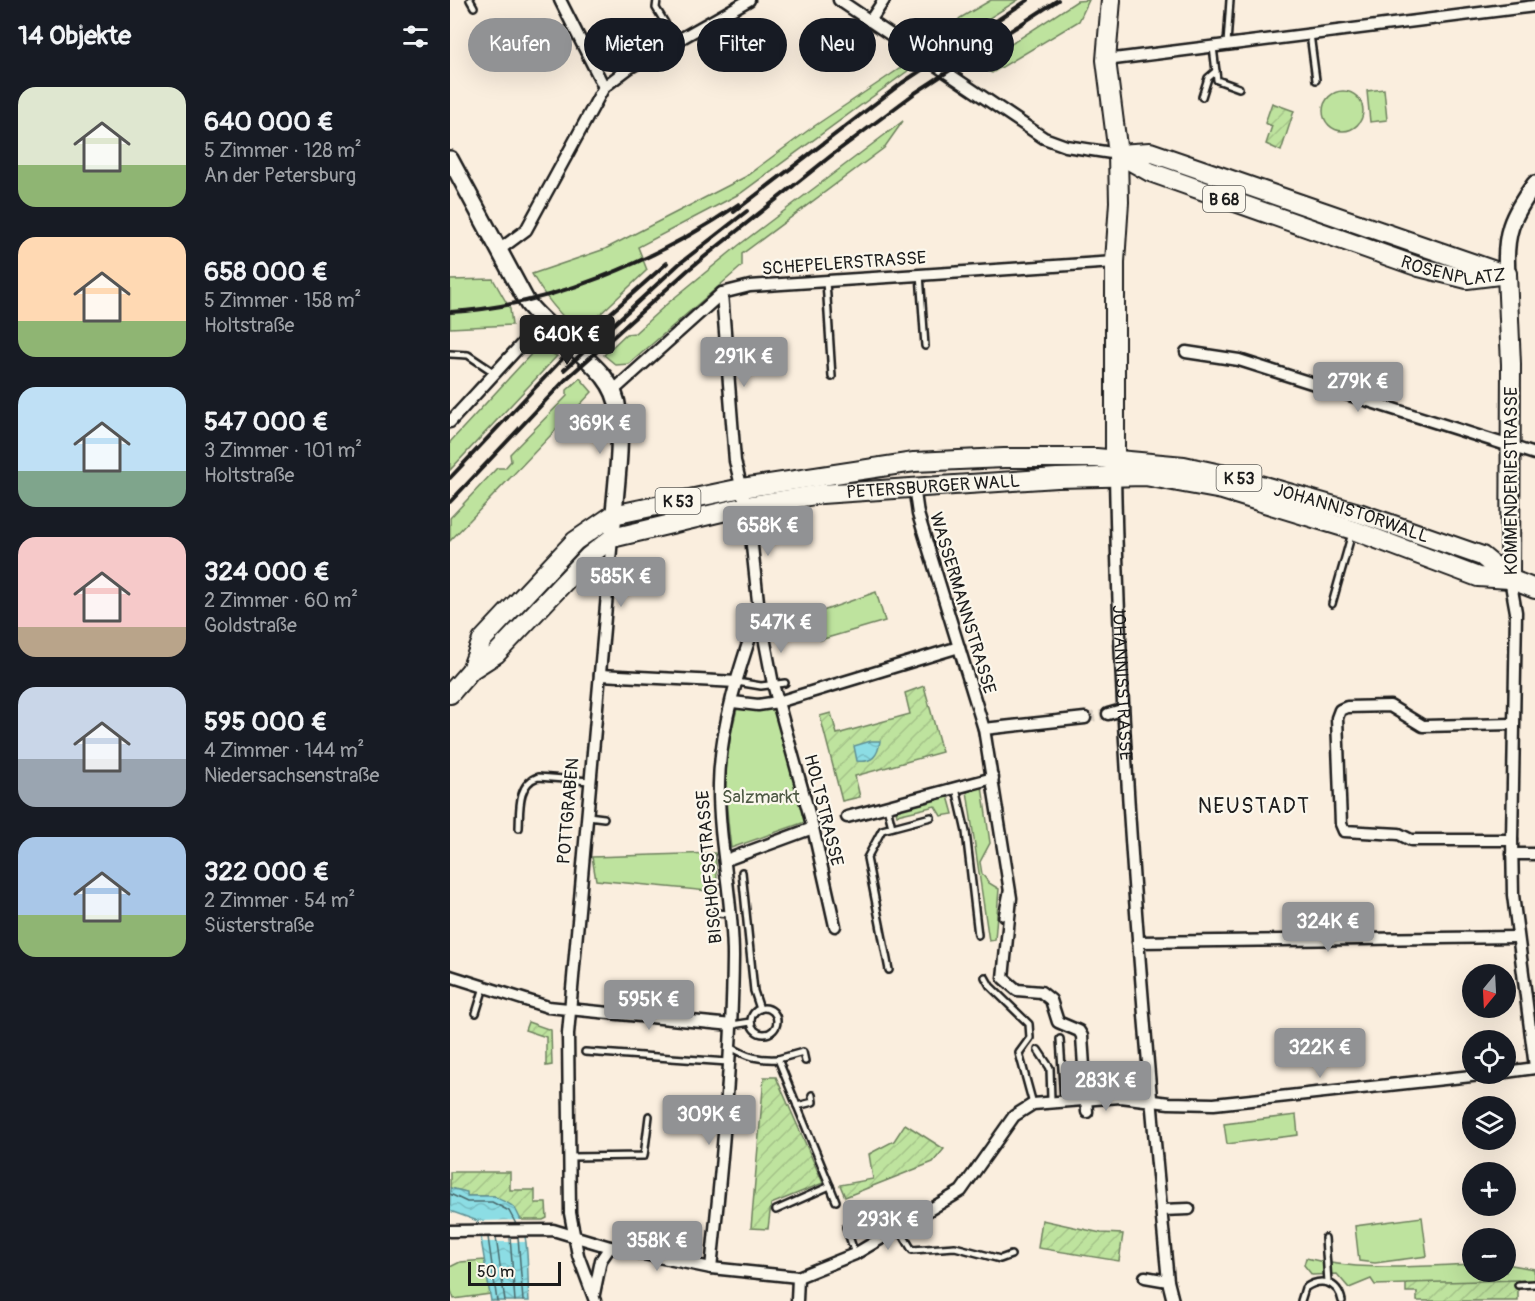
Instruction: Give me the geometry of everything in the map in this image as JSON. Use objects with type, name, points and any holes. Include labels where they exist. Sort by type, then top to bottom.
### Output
[{"type":"main road","name":"JOHANNISSTRASSE","points":[[1111,0],[1106,60],[1118,154],[1119,202],[1115,262],[1115,467]]},
{"type":"main road","name":"ROSENPLATZ","points":[[1118,154],[1150,172],[1419,267],[1467,279],[1507,274]]},
{"type":"main road","points":[[450,159],[456,181],[528,304],[543,322],[603,375],[613,391]]},
{"type":"main road","points":[[1507,274],[1506,238],[1517,209],[1533,190]]},
{"type":"main road","name":"KOMMENDERIESTRASSE","points":[[1507,274],[1510,305],[1505,391],[1510,446],[1510,579]]},
{"type":"main road","name":"POTTGRABEN","points":[[612,538],[618,417],[613,391]]},
{"type":"main road","name":"PETERSBURGER WALL","points":[[613,515],[742,488],[914,462],[1004,458],[1115,467]]},
{"type":"main road","name":"JOHANNISTORWALL","points":[[1115,467],[1184,466],[1225,474],[1359,513],[1482,556],[1510,579],[1535,589]]},
{"type":"main road","name":"PETERSBURGER WALL","points":[[612,538],[747,506],[821,494],[1115,467]]},
{"type":"main road","name":"JOHANNISTORWALL","points":[[1115,467],[1222,490],[1353,530],[1478,577],[1510,579]]},
{"type":"main road","points":[[471,670],[482,640],[575,541],[613,515]]},
{"type":"main road","points":[[450,694],[471,670],[496,654],[588,556],[612,538]]},
{"type":"street","points":[[560,0],[604,87]]},
{"type":"street","points":[[685,36],[749,0]]},
{"type":"street","points":[[839,0],[866,18]]},
{"type":"street","points":[[872,18],[884,0]]},
{"type":"street","points":[[1106,60],[1535,6]]},
{"type":"street","points":[[876,25],[1044,138],[1066,146],[1118,154]]},
{"type":"street","points":[[498,250],[526,230],[604,87],[624,72]]},
{"type":"street","name":"SCHEPELERSTRASSE","points":[[613,391],[722,293],[750,286],[1115,262]]},
{"type":"street","name":"HOLTSTRASSE","points":[[722,293],[735,461],[747,506],[759,611],[773,684],[813,828],[835,926]]},
{"type":"street","points":[[450,422],[543,322]]},
{"type":"street","points":[[1186,352],[1239,360],[1535,454]]},
{"type":"street","name":"JOHANNISSTRASSE","points":[[1115,467],[1122,710],[1138,942],[1150,1101],[1168,1281],[1173,1301]]},
{"type":"street","name":"WASSERMANNSTRASSE","points":[[914,486],[916,507],[984,729],[993,778],[1011,898],[1002,978],[1017,990],[1041,992],[1051,1000],[1058,1022],[1079,1031],[1087,1098]]},
{"type":"street","name":"POTTGRABEN","points":[[595,1301],[574,1236],[570,1213],[569,1010],[612,538]]},
{"type":"street","name":"KOMMENDERIESTRASSE","points":[[1510,579],[1516,612],[1512,854],[1517,937],[1535,1067]]},
{"type":"street","name":"BISCHOFSSTRASSE","points":[[711,1268],[732,1026],[730,915],[719,786],[721,750],[737,682],[759,611]]},
{"type":"street","points":[[733,702],[758,705],[778,702],[959,647]]},
{"type":"street","points":[[600,675],[737,682]]},
{"type":"street","points":[[1512,840],[1411,840],[1399,834],[1344,831],[1341,824],[1339,794],[1337,718],[1340,710],[1347,707],[1390,706],[1423,726],[1513,724]]},
{"type":"street","points":[[1108,714],[1122,710]]},
{"type":"street","points":[[984,729],[1085,718]]},
{"type":"street","name":"HOLTSTRASSE","points":[[847,818],[993,778]]},
{"type":"street","points":[[726,860],[813,828]]},
{"type":"street","points":[[1512,854],[1535,854]]},
{"type":"street","points":[[1138,942],[1517,937]]},
{"type":"street","points":[[450,976],[548,1007],[732,1026]]},
{"type":"street","points":[[1516,1070],[1535,1067]]},
{"type":"street","points":[[450,1231],[553,1230],[610,1247],[711,1268],[798,1277],[855,1254],[960,1191],[1019,1111],[1033,1104],[1051,1100],[1120,1097],[1214,1104],[1250,1102],[1462,1077]]},
{"type":"street","points":[[1087,1098],[1087,1112]]},
{"type":"street","points":[[1161,1210],[1189,1209]]},
{"type":"street","points":[[595,1301],[601,1260],[610,1247]]},
{"type":"street","points":[[797,1301],[798,1277]]},
{"type":"street","points":[[1145,1277],[1168,1281]]},
{"type":"lane","points":[[470,0],[474,7]]},
{"type":"lane","points":[[657,0],[656,8],[662,18]]},
{"type":"lane","points":[[1227,44],[1230,0]]},
{"type":"lane","points":[[1310,33],[1316,80]]},
{"type":"lane","points":[[1213,46],[1217,80],[1239,88]]},
{"type":"lane","points":[[1202,97],[1208,78],[1216,70]]},
{"type":"lane","points":[[920,274],[925,346]]},
{"type":"lane","points":[[826,281],[832,377]]},
{"type":"lane","points":[[450,354],[468,355],[495,373]]},
{"type":"lane","points":[[1332,604],[1353,530]]},
{"type":"lane","points":[[737,682],[754,686],[785,683]]},
{"type":"lane","points":[[519,828],[522,794],[530,780],[538,777],[590,781]]},
{"type":"lane","points":[[956,788],[966,832],[978,935]]},
{"type":"lane","points":[[887,807],[892,828]]},
{"type":"lane","points":[[587,816],[604,818]]},
{"type":"lane","points":[[889,969],[867,858],[882,830],[931,817]]},
{"type":"lane","points":[[742,872],[754,991],[760,1009]]},
{"type":"lane","points":[[1002,916],[1008,882]]},
{"type":"lane","points":[[716,913],[730,915]]},
{"type":"lane","points":[[985,977],[990,986],[1029,1024],[1030,1038],[1019,1053],[1033,1104]]},
{"type":"lane","points":[[476,1013],[484,987]]},
{"type":"lane","points":[[688,1006],[688,1020]]},
{"type":"lane","points":[[751,1022],[755,1031],[764,1034],[776,1028],[775,1014],[770,1010],[760,1009]]},
{"type":"lane","points":[[732,1026],[751,1022],[760,1009]]},
{"type":"lane","points":[[1060,1039],[1064,1100]]},
{"type":"lane","points":[[730,1046],[743,1055],[760,1060],[778,1059],[803,1052],[805,1061]]},
{"type":"lane","points":[[1038,1050],[1050,1068],[1051,1100]]},
{"type":"lane","points":[[585,1052],[728,1062]]},
{"type":"lane","points":[[778,1059],[836,1201]]},
{"type":"lane","points":[[797,1106],[813,1102],[812,1095]]},
{"type":"lane","points":[[570,1157],[644,1156],[649,1116]]},
{"type":"lane","points":[[776,1210],[830,1186]]},
{"type":"lane","points":[[846,1227],[855,1254]]},
{"type":"lane","points":[[899,1228],[912,1250],[955,1247],[1000,1259],[1011,1255]]},
{"type":"lane","points":[[1325,1238],[1328,1282]]},
{"type":"lane","points":[[1301,1301],[1305,1288],[1319,1281],[1328,1282],[1336,1288],[1342,1301]]},
{"type":"lane","points":[[1518,1285],[1535,1284]]},
{"type":"green space","points":[[991,0],[1018,0],[990,18],[960,18]]},
{"type":"green space","points":[[1089,0],[1079,21],[1014,60],[1014,42],[1077,1]]},
{"type":"green space","points":[[895,72],[906,72],[741,193],[638,247],[647,270],[580,333],[553,306],[532,274],[605,249],[745,177],[810,129]]},
{"type":"green space","points":[[1384,89],[1387,120],[1370,122],[1367,91]]},
{"type":"green space","points":[[1343,91],[1357,97],[1363,111],[1357,125],[1343,131],[1329,125],[1323,111],[1329,97]]},
{"type":"green space","points":[[1272,103],[1294,111],[1281,151],[1266,144],[1272,126],[1265,123]]},
{"type":"green space","points":[[903,121],[884,148],[742,254],[742,266],[629,364],[616,365],[604,355],[626,334],[635,333],[739,245]]},
{"type":"green space","points":[[493,279],[510,309],[512,325],[450,328],[450,280]]},
{"type":"green space","points":[[544,350],[557,356],[450,470],[450,442],[533,352]]},
{"type":"green space","points":[[580,378],[592,392],[450,541],[450,518],[497,468],[505,468],[511,461],[510,454],[567,396],[567,390]]},
{"type":"green space","points":[[876,592],[885,621],[820,640],[817,613]]},
{"type":"green space","points":[[924,686],[942,752],[855,776],[860,797],[842,801],[820,716],[831,713],[837,734],[910,714],[905,693]]},
{"type":"green space","name":"Salzmarkt","points":[[737,709],[774,709],[805,822],[731,848],[726,778],[729,746]]},
{"type":"green space","points":[[982,786],[990,843],[980,862],[982,874],[989,883],[999,889],[995,940],[989,941],[967,791]]},
{"type":"green space","points":[[948,796],[953,814],[941,816],[935,806],[897,815],[896,810]]},
{"type":"green space","points":[[715,853],[718,892],[596,880],[592,857]]},
{"type":"green space","points":[[528,1022],[551,1030],[552,1065],[546,1066],[546,1037],[525,1030]]},
{"type":"green space","points":[[764,1077],[776,1077],[823,1183],[771,1204],[768,1229],[751,1228]]},
{"type":"green space","points":[[1296,1115],[1298,1135],[1227,1144],[1224,1124]]},
{"type":"green space","points":[[905,1124],[944,1149],[933,1162],[845,1197],[840,1185],[873,1179],[869,1154],[894,1141]]},
{"type":"green space","points":[[450,1172],[510,1172],[510,1190],[535,1190],[535,1203],[546,1203],[547,1218],[522,1220],[494,1196],[467,1196],[466,1192],[450,1188]]},
{"type":"green space","points":[[1422,1217],[1427,1256],[1375,1263],[1359,1261],[1355,1226]]},
{"type":"green space","points":[[1042,1220],[1101,1233],[1123,1234],[1119,1261],[1038,1248]]},
{"type":"green space","points":[[1306,1258],[1368,1267],[1462,1265],[1462,1282],[1471,1282],[1375,1285],[1371,1279],[1349,1288],[1337,1274],[1312,1275],[1304,1265]]},
{"type":"green space","points":[[485,1260],[490,1294],[454,1299],[450,1288],[450,1267],[460,1262]]},
{"type":"green space","points":[[1516,1266],[1534,1269],[1535,1280],[1516,1281]]},
{"type":"green space","points":[[1518,1280],[1518,1301],[1417,1301],[1417,1292],[1406,1292],[1406,1283],[1516,1282]]},
{"type":"water","points":[[880,741],[876,754],[870,760],[857,761],[854,746]]},
{"type":"water","points":[[450,1188],[467,1192],[467,1196],[494,1196],[515,1209],[521,1221],[526,1243],[529,1301],[491,1301],[478,1221],[450,1211]]},
{"type":"pier","points":[[522,1220],[525,1242],[483,1242],[478,1221]]},
{"type":"tunnel","points":[[1085,718],[1108,714]]},
{"type":"railway","points":[[734,212],[902,83],[1028,0]]},
{"type":"railway","points":[[450,502],[565,380],[688,270],[832,155],[915,93],[1058,0]]},
{"type":"railway","points":[[450,312],[526,301],[601,277],[674,244],[739,204]]},
{"type":"railway","points":[[564,370],[679,264],[747,211]]},
{"type":"railway","points":[[588,333],[667,263]]},
{"type":"railway","points":[[450,478],[567,354]]},
{"type":"district","name":"NEUSTADT","points":[[1254,806]]}]
